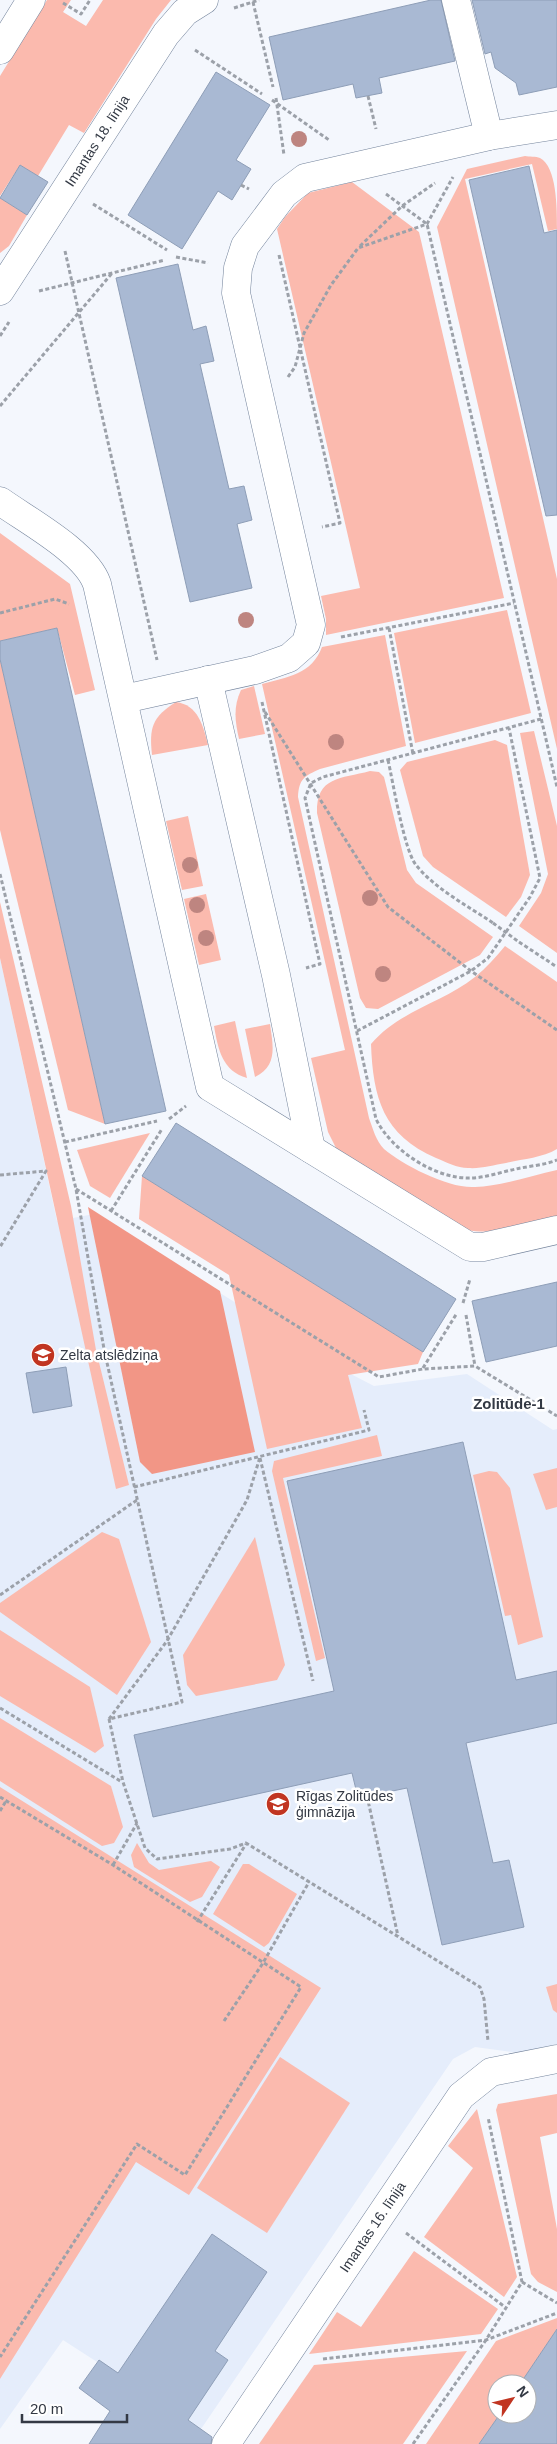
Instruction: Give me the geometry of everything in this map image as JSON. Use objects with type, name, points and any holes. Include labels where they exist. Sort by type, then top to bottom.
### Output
[{"type":"street","points":[[0,50],[31,0]]},
{"type":"street","name":"Imantas 18. līnija","points":[[0,291],[166,34],[185,12],[204,0]]},
{"type":"street","points":[[456,0],[489,136]]},
{"type":"street","points":[[124,699],[254,670],[289,658],[306,644],[311,626],[236,293],[238,268],[245,246],[284,194],[305,178],[489,136],[557,125]]},
{"type":"street","points":[[0,501],[81,558],[88,565],[97,584],[210,1087],[470,1246],[483,1247],[557,1230]]},
{"type":"street","points":[[208,680],[276,975],[311,1149]]},
{"type":"street","name":"Imantas 16. līnija","points":[[226,2444],[461,2096],[491,2072],[557,2059]]},
{"type":"path","points":[[67,6],[81,14],[90,0]]},
{"type":"path","points":[[253,2],[273,87]]},
{"type":"path","points":[[192,48],[262,94]]},
{"type":"path","points":[[276,98],[284,161]]},
{"type":"path","points":[[272,100],[343,149],[373,184],[427,224],[557,787]]},
{"type":"path","points":[[358,248],[427,224],[455,174]]},
{"type":"path","points":[[263,412],[295,367],[304,333],[331,285],[358,248],[402,206],[438,180]]},
{"type":"path","points":[[86,199],[166,250]]},
{"type":"path","points":[[269,214],[340,523],[290,533]]},
{"type":"path","points":[[64,246],[78,316],[163,690]]},
{"type":"path","points":[[36,291],[165,260]]},
{"type":"path","points":[[0,406],[78,316],[113,272]]},
{"type":"path","points":[[0,613],[55,599],[106,618]]},
{"type":"path","points":[[306,644],[514,603]]},
{"type":"path","points":[[389,628],[412,754]]},
{"type":"path","points":[[254,670],[265,712],[320,964],[276,975]]},
{"type":"path","points":[[265,712],[388,907],[471,971],[557,1030]]},
{"type":"path","points":[[542,719],[323,777],[311,783],[305,798],[376,1120],[383,1135],[404,1153],[419,1162],[455,1178],[472,1178],[557,1160]]},
{"type":"path","points":[[356,1031],[471,971],[488,958],[530,897],[540,878],[509,728]]},
{"type":"path","points":[[388,760],[408,846],[414,863],[428,878],[557,967]]},
{"type":"path","points":[[0,874],[76,1189],[104,1349],[182,1702],[109,1719]]},
{"type":"path","points":[[65,1142],[157,1121]]},
{"type":"path","points":[[111,1211],[162,1129]]},
{"type":"path","points":[[0,1175],[46,1171],[0,1248]]},
{"type":"path","points":[[76,1189],[378,1377],[423,1369],[475,1366],[557,1416]]},
{"type":"path","points":[[464,1303],[472,1274]]},
{"type":"path","points":[[423,1369],[457,1313]]},
{"type":"path","points":[[466,1315],[475,1366]]},
{"type":"path","points":[[134,1487],[369,1430],[364,1410]]},
{"type":"path","points":[[246,1843],[230,1849],[157,1859],[145,1848],[136,1823],[123,1782],[109,1719],[167,1641],[247,1500],[260,1457]]},
{"type":"path","points":[[260,1457],[313,1681]]},
{"type":"path","points":[[0,1595],[137,1500]]},
{"type":"path","points":[[0,1708],[123,1782]]},
{"type":"path","points":[[367,1796],[398,1936]]},
{"type":"path","points":[[0,1797],[112,1865],[301,1987],[185,2174],[137,2144],[0,2357]]},
{"type":"path","points":[[0,1811],[6,1801]]},
{"type":"path","points":[[112,1865],[136,1823]]},
{"type":"path","points":[[246,1843],[480,1988],[484,1998],[491,2072],[487,2119],[522,2282],[486,2340],[413,2444]]},
{"type":"path","points":[[198,1922],[246,1843]]},
{"type":"path","points":[[224,2021],[263,1963],[309,1882]]},
{"type":"path","points":[[381,2215],[505,2307]]},
{"type":"path","points":[[522,2282],[557,2303]]},
{"type":"path","points":[[319,2360],[486,2340],[557,2314]]},
{"type":"shaded area","points":[[47,0],[71,0],[63,12],[86,26],[103,0],[171,0],[156,19],[84,133],[69,125],[38,176],[20,165],[0,196],[0,76]]},
{"type":"shaded area","points":[[525,156],[540,158],[550,170],[555,189],[557,229],[548,231],[532,164],[465,179],[557,579],[557,749],[437,227],[467,169]]},
{"type":"shaded area","points":[[352,182],[419,232],[504,598],[326,635],[326,619],[321,596],[360,588],[277,229],[285,217],[308,193]]},
{"type":"shaded area","points":[[0,198],[27,215],[9,246],[0,253]]},
{"type":"shaded area","points":[[0,533],[70,584],[95,690],[75,695],[57,628],[0,641]]},
{"type":"shaded area","points":[[507,610],[531,713],[415,743],[394,633]]},
{"type":"shaded area","points":[[385,635],[406,746],[315,771],[306,776],[301,782],[298,797],[369,1118],[377,1139],[384,1149],[414,1169],[452,1184],[464,1187],[485,1186],[557,1170],[557,1217],[501,1230],[468,1230],[336,1148],[328,1132],[311,1058],[345,1050],[262,684],[290,676],[305,669],[318,656],[322,647]]},
{"type":"shaded area","points":[[0,659],[105,1124],[68,1110],[0,830]]},
{"type":"shaded area","points":[[254,686],[265,734],[239,739],[236,726],[238,696],[241,690]]},
{"type":"shaded area","points":[[176,702],[190,707],[198,717],[208,745],[152,755],[151,737],[154,724],[168,707]]},
{"type":"shaded area","points":[[534,731],[557,826],[557,953],[519,926],[541,893],[548,874],[520,733]]},
{"type":"shaded area","points":[[495,740],[507,745],[530,875],[521,897],[506,917],[433,867],[423,856],[400,770],[407,762]]},
{"type":"shaded area","points":[[370,771],[379,772],[384,777],[407,870],[416,883],[493,937],[480,955],[378,1009],[366,1008],[360,998],[317,813],[321,792],[332,781]]},
{"type":"shaded area","points":[[188,816],[203,886],[182,890],[166,821]]},
{"type":"shaded area","points":[[206,894],[221,960],[199,965],[184,899]]},
{"type":"shaded area","points":[[0,902],[71,1206],[96,1350],[129,1485],[116,1489],[0,958]]},
{"type":"shaded area","points":[[505,946],[557,982],[557,1149],[538,1156],[487,1167],[460,1167],[418,1149],[393,1126],[384,1113],[378,1098],[371,1044],[394,1023],[449,994],[475,977]]},
{"type":"shaded area","name":"Rīgas Zolitūdes ģimnāzija","points":[[0,958],[57,1221],[94,1214],[343,1370],[374,1386],[467,1374],[553,1430],[557,1429],[557,2044],[520,2053],[475,2047],[453,2059],[201,2429],[63,2340],[0,2429]]},
{"type":"shaded area","points":[[235,1021],[247,1078],[239,1075],[227,1065],[220,1051],[214,1026]]},
{"type":"shaded area","points":[[270,1024],[273,1047],[271,1061],[255,1077],[245,1029]]},
{"type":"shaded area","points":[[150,1133],[110,1198],[90,1186],[77,1150]]},
{"type":"shaded area","points":[[142,1176],[423,1352],[418,1364],[348,1375],[362,1428],[267,1449],[229,1275],[139,1219]]},
{"type":"shaded area","points":[[88,1207],[220,1291],[255,1452],[152,1474],[140,1462]]},
{"type":"shaded area","points":[[377,1435],[382,1456],[283,1478],[325,1658],[316,1661],[272,1471],[274,1461]]},
{"type":"shaded area","points":[[557,1468],[557,1507],[546,1510],[533,1474]]},
{"type":"shaded area","points":[[489,1471],[497,1472],[510,1488],[543,1637],[518,1645],[511,1615],[505,1616],[473,1475]]},
{"type":"shaded area","points":[[102,1532],[119,1539],[151,1642],[117,1695],[0,1612],[0,1603]]},
{"type":"shaded area","points":[[255,1537],[285,1665],[277,1680],[196,1696],[187,1685],[183,1655]]},
{"type":"shaded area","points":[[0,1630],[90,1687],[104,1746],[95,1753],[0,1696]]},
{"type":"shaded area","points":[[0,1718],[111,1786],[123,1827],[114,1843],[102,1846],[0,1781]]},
{"type":"shaded area","points":[[0,1787],[321,1988],[189,2195],[136,2162],[0,2379]]},
{"type":"shaded area","points":[[137,1843],[149,1863],[159,1870],[211,1861],[220,1867],[202,1897],[190,1902],[134,1867],[131,1855]]},
{"type":"shaded area","points":[[243,1864],[249,1864],[297,1894],[269,1943],[264,1947],[213,1914]]},
{"type":"shaded area","points":[[557,1984],[557,2013],[553,2010],[546,1987]]},
{"type":"shaded area","points":[[280,2057],[350,2103],[267,2233],[197,2188]]},
{"type":"shaded area","points":[[557,2094],[557,2133],[540,2137],[557,2229],[557,2292],[538,2282],[531,2274],[496,2110],[498,2104]]},
{"type":"shaded area","points":[[477,2109],[517,2277],[504,2297],[424,2237],[473,2168],[448,2146]]},
{"type":"shaded area","points":[[414,2251],[498,2309],[481,2334],[309,2354],[337,2312],[361,2327]]},
{"type":"shaded area","points":[[557,2318],[557,2329],[527,2374],[487,2374],[487,2424],[493,2424],[479,2444],[426,2444],[496,2341]]},
{"type":"shaded area","points":[[467,2351],[403,2444],[259,2444],[314,2365]]},
{"type":"building","points":[[431,0],[441,0],[455,61],[379,78],[382,93],[356,98],[353,84],[283,100],[269,37]]},
{"type":"building","points":[[472,0],[557,0],[557,87],[519,95],[516,83],[495,68],[491,52],[485,54]]},
{"type":"building","points":[[216,72],[270,105],[236,160],[251,169],[232,200],[218,191],[182,249],[128,215]]},
{"type":"building","points":[[20,165],[48,182],[27,215],[0,198]]},
{"type":"building","points":[[529,166],[544,233],[557,230],[557,515],[546,516],[469,180]]},
{"type":"building","points":[[178,264],[193,330],[206,326],[214,361],[200,364],[229,489],[244,486],[252,520],[237,524],[252,588],[190,602],[116,278]]},
{"type":"building","points":[[57,628],[166,1111],[105,1124],[0,659],[0,641]]},
{"type":"building","points":[[176,1123],[456,1299],[423,1352],[142,1176]]},
{"type":"building","points":[[557,1282],[557,1346],[486,1362],[472,1301]]},
{"type":"building","points":[[66,1367],[72,1406],[33,1413],[26,1373]]},
{"type":"building","points":[[463,1442],[516,1680],[557,1671],[557,1723],[466,1743],[493,1863],[509,1860],[524,1927],[442,1945],[407,1788],[358,1798],[352,1773],[153,1817],[134,1735],[334,1691],[287,1481]]},
{"type":"building","points":[[212,2234],[267,2272],[215,2351],[228,2360],[188,2420],[212,2437],[211,2444],[89,2444],[110,2411],[79,2388],[99,2360],[118,2373]]},
{"type":"building","points":[[557,2329],[557,2444],[479,2444],[493,2424],[537,2424],[537,2374],[527,2374]]},
{"type":"place","name":"Zelta atslēdziņa","points":[[43,1355]]},
{"type":"place","name":"Rīgas Zolitūdes ģimnāzija","points":[[278,1804]]},
{"type":"district","name":"Zolitūde-1","points":[[509,1403]]}]
